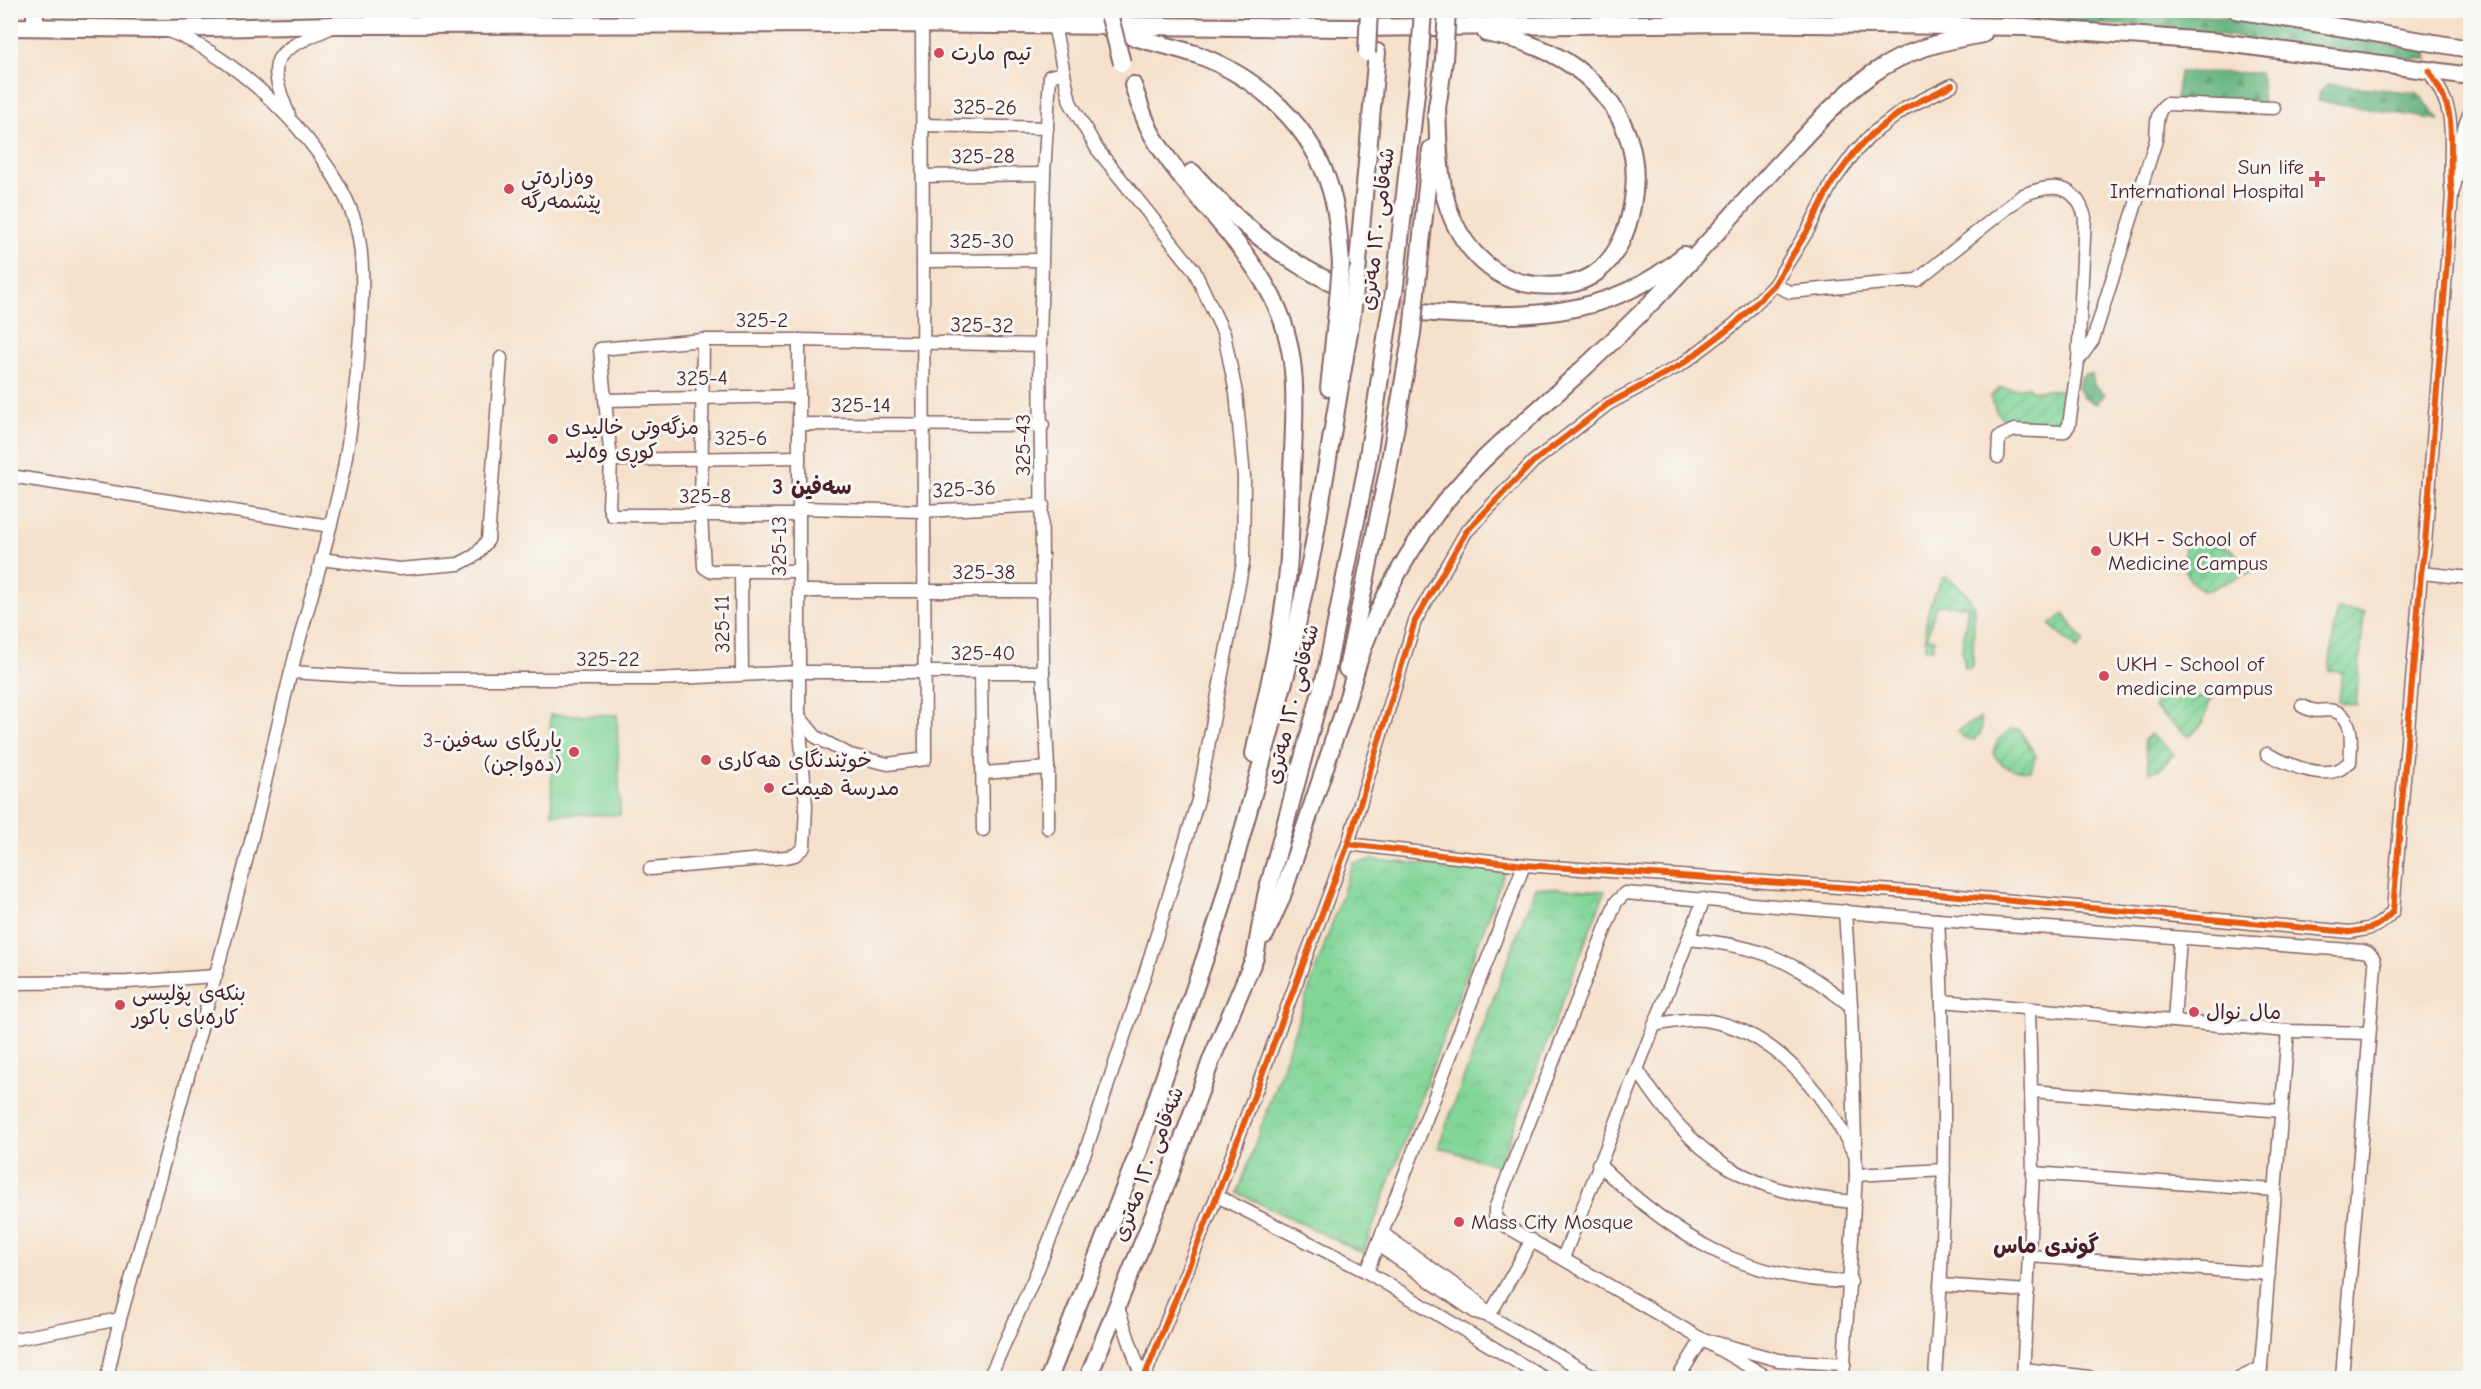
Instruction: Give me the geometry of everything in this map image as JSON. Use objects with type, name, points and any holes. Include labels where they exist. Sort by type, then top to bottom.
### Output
[{"type":"highway","points":[[1108,10],[1122,63],[1133,85],[1146,110],[1187,167],[1238,221],[1290,259],[1331,282]]},
{"type":"highway","points":[[1369,10],[1372,52]]},
{"type":"highway","name":"شەقامی ١٢٠ مەتری","points":[[1049,1378],[1139,1151],[1220,914],[1288,667],[1308,576],[1344,313],[1357,273],[1369,156],[1372,52],[1380,10]]},
{"type":"highway","name":"شەقامی ١٢٠ مەتری","points":[[1088,1378],[1170,1175],[1212,1058],[1255,957],[1266,896],[1327,669],[1366,470],[1395,286],[1423,10]]},
{"type":"highway","points":[[1334,739],[1388,471],[1412,333],[1444,60],[1447,10]]},
{"type":"highway","points":[[2236,10],[2470,49]]},
{"type":"highway","points":[[10,27],[35,19],[162,28],[336,25],[880,24],[1354,28],[1731,22],[1828,23],[2025,27],[2219,42],[2470,76]]},
{"type":"highway","points":[[1095,25],[1198,56],[1221,66],[1247,81],[1283,110],[1304,135],[1325,174],[1335,209],[1344,313]]},
{"type":"highway","points":[[1437,106],[1439,158],[1444,192],[1455,223],[1479,260],[1499,275],[1515,283],[1533,285],[1555,287],[1572,284],[1599,271],[1619,246],[1635,194],[1634,153],[1626,129],[1612,104],[1594,83],[1570,65],[1550,54],[1525,43],[1462,27]]},
{"type":"highway","points":[[1255,957],[1281,899],[1344,715],[1358,663],[1384,599],[1429,523],[1452,492],[1479,462],[1573,378],[1656,298],[1797,143],[1852,89],[1874,73],[1916,49],[1945,40],[2025,27]]},
{"type":"highway","points":[[1133,85],[1148,126],[1162,151],[1258,272],[1271,294],[1287,330],[1293,369],[1295,422],[1287,582],[1274,660],[1220,914]]},
{"type":"highway","points":[[1421,312],[1477,316],[1539,315],[1607,301],[1632,291],[1671,266],[1734,212]]},
{"type":"street","points":[[291,119],[275,78],[278,61],[289,47],[336,25]]},
{"type":"street","points":[[989,1378],[1035,1276],[1086,1150],[1144,977],[1198,800],[1243,563],[1244,477],[1236,393],[1224,334],[1194,270],[1097,149],[1070,102],[1054,25]]},
{"type":"street","points":[[799,716],[816,737],[850,754],[888,764],[925,759],[922,511],[924,425],[922,26]]},
{"type":"street","points":[[107,1378],[120,1319],[216,976],[291,672],[330,526],[344,465],[354,404],[361,317],[360,245],[353,217],[342,189],[291,119],[259,90],[206,49],[162,28]]},
{"type":"street","points":[[2429,71],[2444,98],[2449,114],[2449,174],[2452,195]]},
{"type":"street","name":"325-43","points":[[1048,828],[1048,768],[1043,672],[1041,260],[1050,76],[1063,73]]},
{"type":"street","points":[[1143,1378],[1217,1196],[1348,844],[1415,621],[1466,532],[1533,462],[1608,404],[1662,376],[1710,345],[1735,324],[1774,285],[1808,230],[1832,183],[1855,152],[1872,134],[1906,108],[1952,85]]},
{"type":"street","points":[[2078,362],[2093,340],[2156,140],[2158,114],[2161,108],[2166,104],[2274,108]]},
{"type":"street","points":[[1348,844],[1524,865],[1937,894],[2350,932],[2374,929],[2393,911],[2452,195],[2458,175],[2464,125],[2470,113]]},
{"type":"street","name":"325-26","points":[[923,125],[1047,128]]},
{"type":"street","name":"325-28","points":[[923,176],[1044,174]]},
{"type":"street","points":[[1774,285],[1790,292],[1917,279],[2024,195],[2041,188],[2056,187],[2070,192],[2081,202],[2085,217],[2078,362],[2069,425],[2066,431],[2014,430],[1999,437],[1998,457]]},
{"type":"street","name":"325-30","points":[[923,261],[1041,260]]},
{"type":"street","points":[[703,340],[701,514],[705,569],[741,572],[799,571]]},
{"type":"street","name":"325-2","points":[[606,400],[600,349],[703,340],[923,344]]},
{"type":"street","name":"325-13","points":[[650,869],[786,857],[795,855],[804,847],[806,806],[799,716],[799,340]]},
{"type":"street","name":"325-32","points":[[923,344],[1041,345]]},
{"type":"street","points":[[321,559],[399,569],[459,564],[476,555],[488,540],[501,358]]},
{"type":"street","name":"325-4","points":[[606,400],[702,396],[799,396]]},
{"type":"street","points":[[606,400],[610,460]]},
{"type":"street","name":"325-14","points":[[799,424],[1042,425]]},
{"type":"street","name":"325-6","points":[[610,460],[799,457]]},
{"type":"street","name":"325-8","points":[[610,460],[609,507],[612,515],[799,512]]},
{"type":"street","points":[[10,476],[330,526]]},
{"type":"street","name":"325-36","points":[[799,512],[922,511],[1043,505]]},
{"type":"street","name":"325-11","points":[[741,572],[742,675]]},
{"type":"street","points":[[2421,573],[2470,578]]},
{"type":"street","name":"325-38","points":[[799,591],[1043,591]]},
{"type":"street","name":"325-22","points":[[291,672],[401,679],[657,679],[799,672],[924,673]]},
{"type":"street","name":"325-40","points":[[924,673],[1043,672]]},
{"type":"street","points":[[981,673],[984,830]]},
{"type":"street","points":[[2267,754],[2288,764],[2319,772],[2338,770],[2350,762],[2349,726],[2343,716],[2333,711],[2317,713],[2302,706]]},
{"type":"street","points":[[984,773],[1048,768]]},
{"type":"street","points":[[1367,1272],[1524,865]]},
{"type":"street","points":[[1769,1378],[1499,1222],[1495,1216],[1495,1209],[1616,902],[1621,895],[1629,892],[1938,920],[2367,952],[2375,962],[2342,1378]]},
{"type":"street","points":[[1563,1258],[1704,899]]},
{"type":"street","points":[[1843,1378],[1857,1175],[1845,911]]},
{"type":"street","points":[[1935,1378],[1944,1170],[1942,1000],[1938,920]]},
{"type":"street","points":[[2174,1021],[2180,938]]},
{"type":"street","points":[[1688,939],[1744,947],[1782,959],[1806,973],[1851,1006]]},
{"type":"street","points":[[10,983],[128,982],[216,976]]},
{"type":"street","points":[[1942,1000],[2029,1010],[2288,1030],[2369,1033]]},
{"type":"street","points":[[2029,1010],[2033,1173],[2023,1374],[2089,1377]]},
{"type":"street","points":[[1654,1024],[1704,1020],[1745,1032],[1768,1046],[1797,1071],[1820,1098],[1844,1132],[1856,1156]]},
{"type":"street","points":[[2240,1378],[2260,1373],[2288,1030]]},
{"type":"street","points":[[1637,1069],[1658,1102],[1678,1126],[1701,1148],[1726,1166],[1750,1178],[1799,1196],[1855,1202]]},
{"type":"street","points":[[2032,1090],[2281,1111]]},
{"type":"street","points":[[1598,1164],[1665,1223],[1726,1257],[1760,1269],[1818,1282],[1851,1282]]},
{"type":"street","points":[[1857,1175],[1944,1170]]},
{"type":"street","points":[[2033,1173],[2275,1190]]},
{"type":"street","points":[[1217,1196],[1367,1272],[1544,1378]]},
{"type":"street","points":[[1380,1239],[1477,1301],[1489,1316],[1596,1378]]},
{"type":"street","points":[[1489,1316],[1532,1240]]},
{"type":"street","points":[[2030,1256],[2269,1274]]},
{"type":"street","points":[[1940,1285],[2028,1291]]},
{"type":"street","points":[[1117,1305],[1143,1378]]},
{"type":"street","points":[[10,1341],[120,1319]]},
{"type":"street","points":[[1702,1339],[1778,1360],[1844,1364]]},
{"type":"street","points":[[1678,1378],[1702,1339]]},
{"type":"green space","points":[[2128,10],[2212,16],[2427,51],[2428,59],[2396,59],[2194,31],[2126,25],[1953,19],[1951,11]]},
{"type":"green space","points":[[2180,72],[2260,73],[2264,114],[2175,105]]},
{"type":"green space","points":[[2329,84],[2418,93],[2440,120],[2318,101],[2320,92]]},
{"type":"green space","points":[[2086,374],[2092,374],[2094,385],[2105,394],[2096,404],[2082,397],[2077,387],[2080,378]]},
{"type":"green space","points":[[2029,386],[2030,390],[2060,390],[2063,393],[2061,417],[2050,421],[2033,422],[2008,420],[1998,414],[1991,396],[2000,388],[2017,389]]},
{"type":"green space","points":[[2187,537],[2232,550],[2241,561],[2256,570],[2206,591],[2188,577],[2183,541]]},
{"type":"green space","points":[[1947,577],[1965,591],[1974,606],[1973,667],[1965,668],[1962,649],[1968,606],[1936,605],[1927,638],[1934,639],[1933,649],[1925,648],[1925,629],[1931,603],[1943,578]]},
{"type":"green space","points":[[2337,609],[2364,612],[2356,705],[2339,702],[2342,672],[2329,670]]},
{"type":"green space","points":[[2064,614],[2084,642],[2077,649],[2050,625]]},
{"type":"green space","points":[[2159,693],[2211,699],[2203,723],[2189,737],[2154,708]]},
{"type":"green space","points":[[550,715],[617,715],[620,815],[552,814]]},
{"type":"green space","points":[[1980,718],[1981,731],[1974,740],[1963,737],[1957,731]]},
{"type":"green space","points":[[2011,729],[2019,729],[2036,756],[2031,770],[2009,768],[1993,753],[1998,740]]},
{"type":"green space","points":[[2150,734],[2174,754],[2161,768],[2150,772],[2144,741]]},
{"type":"green space","points":[[1373,860],[1505,871],[1363,1253],[1238,1193],[1353,863]]},
{"type":"green space","points":[[1535,887],[1605,891],[1499,1166],[1438,1147]]},
{"type":"tunnel","points":[[1343,286],[1421,312]]},
{"type":"cycle path","points":[[1348,844],[1524,865],[1937,894],[2350,932],[2369,929],[2383,921],[2393,911],[2452,195],[2451,134],[2448,108],[2429,71]]},
{"type":"cycle path","points":[[1144,1378],[1214,1203],[1348,844],[1415,621],[1466,532],[1533,462],[1608,404],[1681,365],[1735,324],[1774,285],[1808,230],[1832,183],[1855,152],[1872,134],[1906,108],[1952,85]]},
{"type":"place","name":"تيم مارت","points":[[939,53]]},
{"type":"place","name":"Sun life International Hospital","points":[[2317,179]]},
{"type":"place","name":"وەزارەتی پێشمەرگە","points":[[509,189]]},
{"type":"place","name":"مزگەوتی خالیدی کوڕی وەلید","points":[[553,439]]},
{"type":"place","name":"UKH - School of Medicine Campus","points":[[2096,551]]},
{"type":"place","name":"UKH - School of medicine campus","points":[[2104,676]]},
{"type":"place","name":"یاریگای سەفین-3 (دەواجن)","points":[[574,752]]},
{"type":"place","name":"خوێندنگای هەکاری","points":[[706,760]]},
{"type":"place","name":"مدرسة هيمت","points":[[769,788]]},
{"type":"place","name":"بنکەی پۆلیسی کارەبای باکور","points":[[120,1005]]},
{"type":"place","name":"مال نوال","points":[[2194,1012]]},
{"type":"place","name":"Mass City Mosque","points":[[1459,1222]]},
{"type":"district","name":"سەفین 3","points":[[812,487]]},
{"type":"district","name":"گوندی ماس","points":[[2046,1246]]}]
